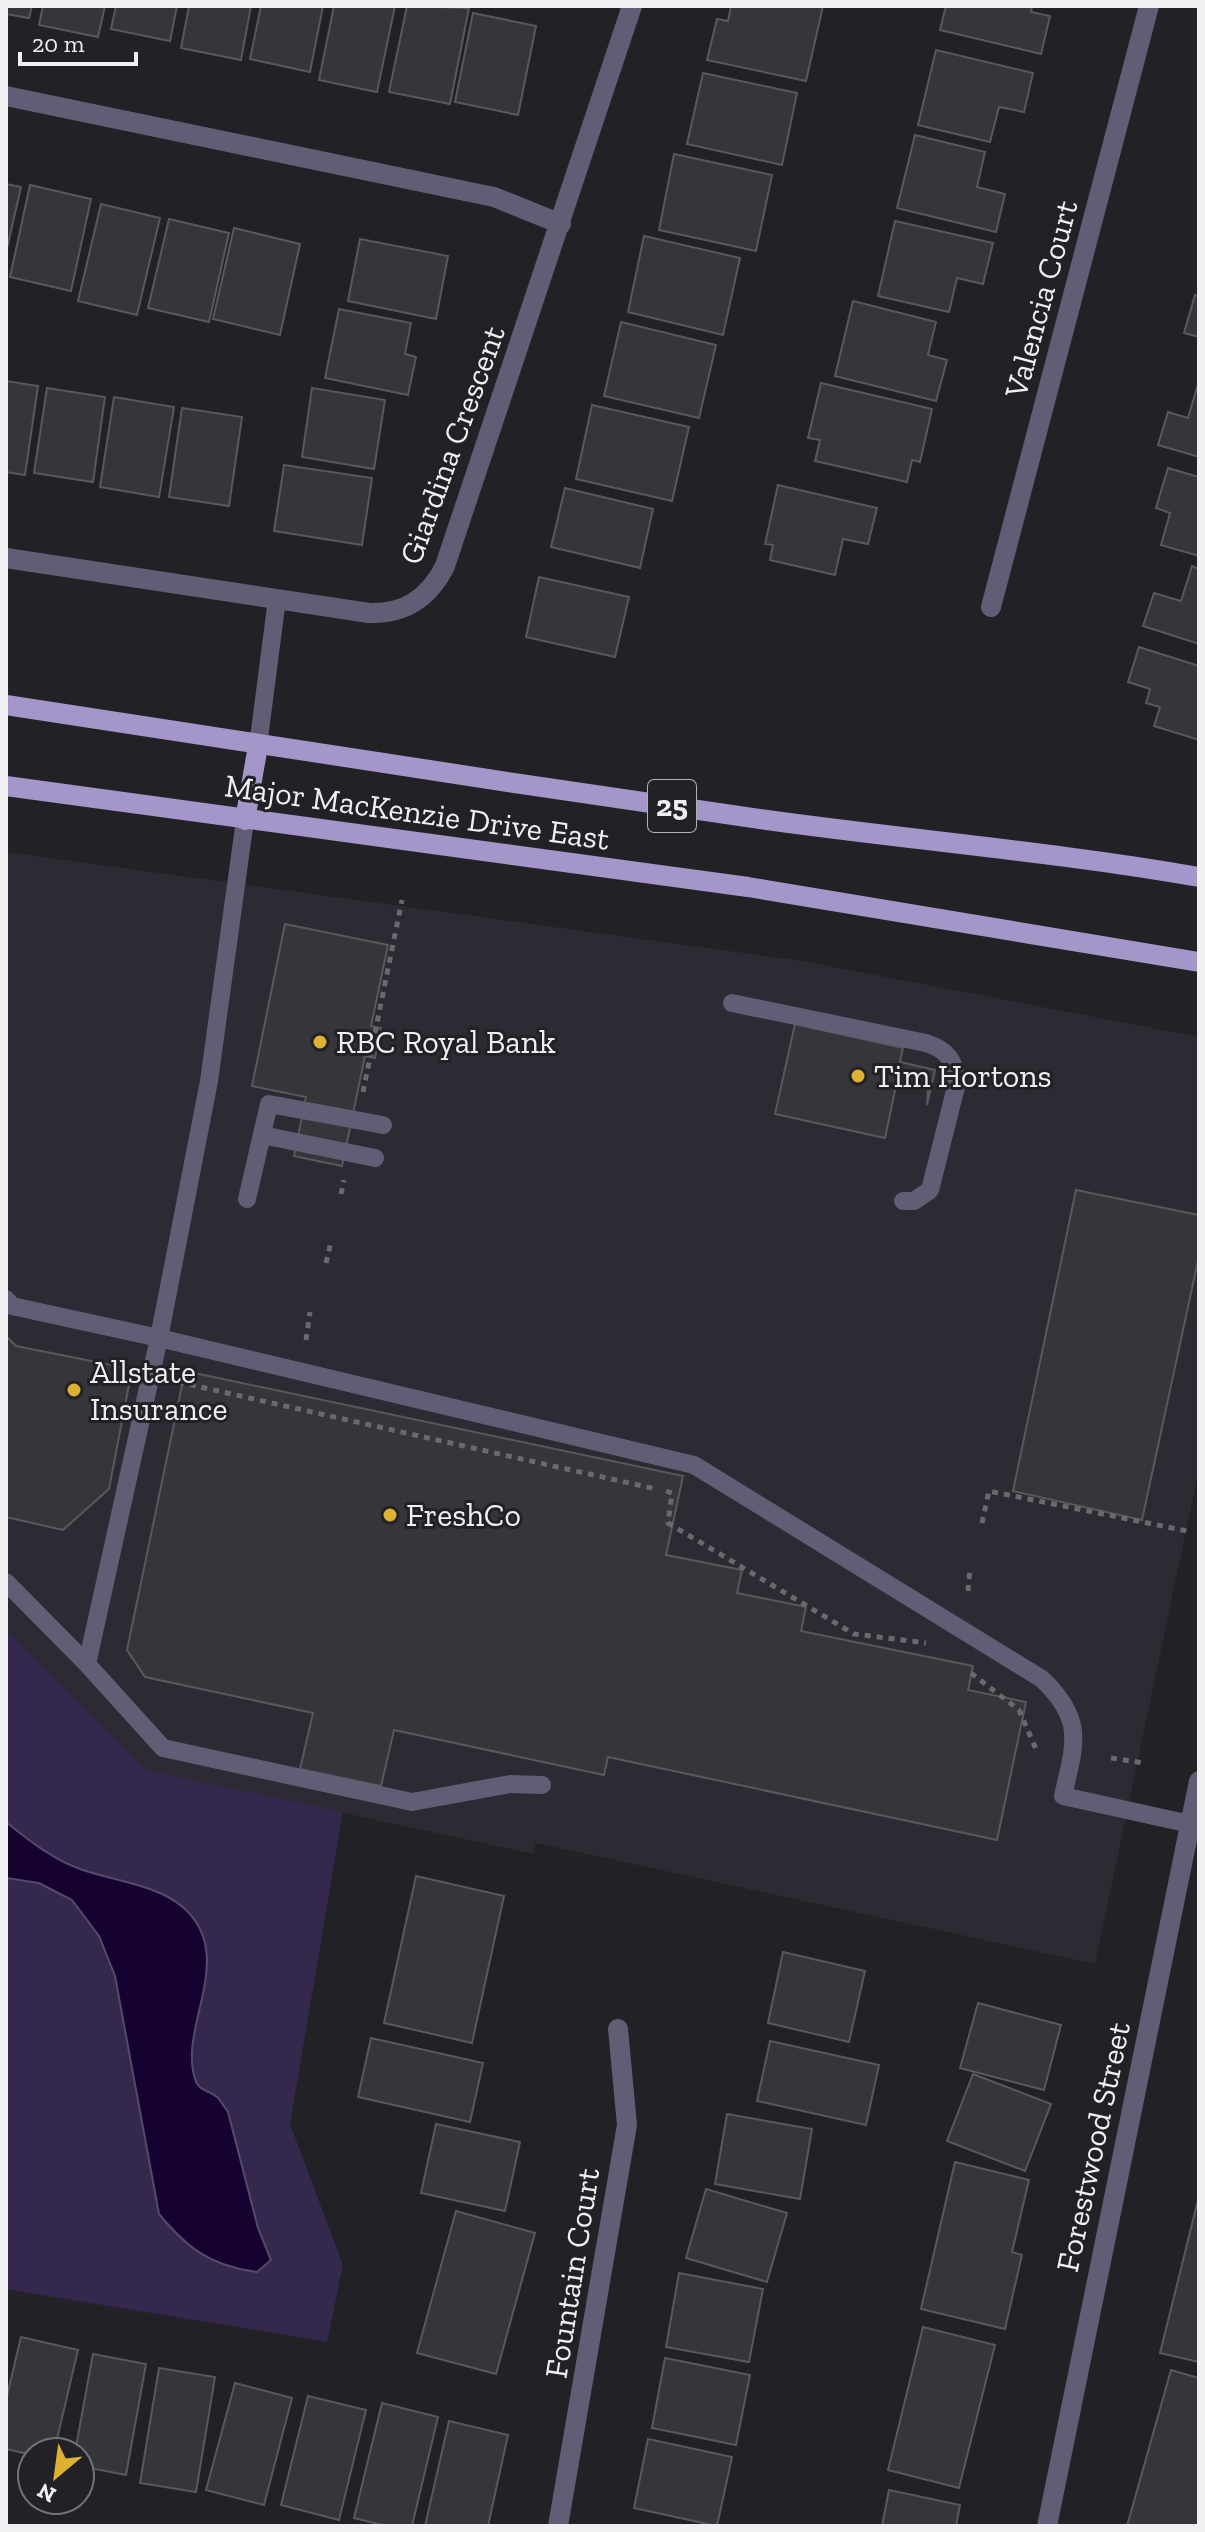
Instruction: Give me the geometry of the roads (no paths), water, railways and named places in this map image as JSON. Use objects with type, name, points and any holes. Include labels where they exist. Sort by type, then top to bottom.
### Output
[{"type":"main road","name":"Major MacKenzie Drive East","points":[[6,705],[258,746],[853,832],[1088,858],[1199,877]]},
{"type":"main road","points":[[245,820],[258,746]]},
{"type":"main road","name":"Major MacKenzie Drive East","points":[[6,786],[748,887],[1199,962]]},
{"type":"street","name":"Giardina Crescent","points":[[6,558],[392,614],[413,604],[435,587],[445,566],[561,224],[632,6]]},
{"type":"street","name":"Valencia Court","points":[[991,607],[1149,6]]},
{"type":"street","points":[[6,96],[494,197],[561,224]]},
{"type":"street","name":"Forestwood Street","points":[[1047,2526],[1194,1825],[1199,1781]]},
{"type":"street","name":"Fountain Court","points":[[558,2526],[627,2125],[618,2029]]},
{"type":"lane","points":[[258,746],[277,599]]},
{"type":"lane","points":[[87,1664],[159,1338],[209,1081],[245,820]]},
{"type":"lane","points":[[732,1003],[926,1043],[940,1047],[950,1056],[957,1083],[930,1190],[914,1201],[903,1201]]},
{"type":"lane","points":[[247,1199],[269,1104],[383,1125]]},
{"type":"lane","points":[[262,1135],[375,1158]]},
{"type":"lane","points":[[6,1299],[12,1306],[694,1465],[1042,1679],[1062,1698],[1074,1722],[1074,1746],[1063,1796],[1194,1825]]},
{"type":"lane","points":[[6,1582],[87,1664],[163,1748],[412,1802],[510,1784],[542,1785]]},
{"type":"place","name":"RBC Royal Bank","points":[[320,1042]]},
{"type":"place","name":"Tim Hortons","points":[[858,1076]]},
{"type":"place","name":"Allstate Insurance","points":[[74,1390]]},
{"type":"place","name":"FreshCo","points":[[390,1515]]}]
